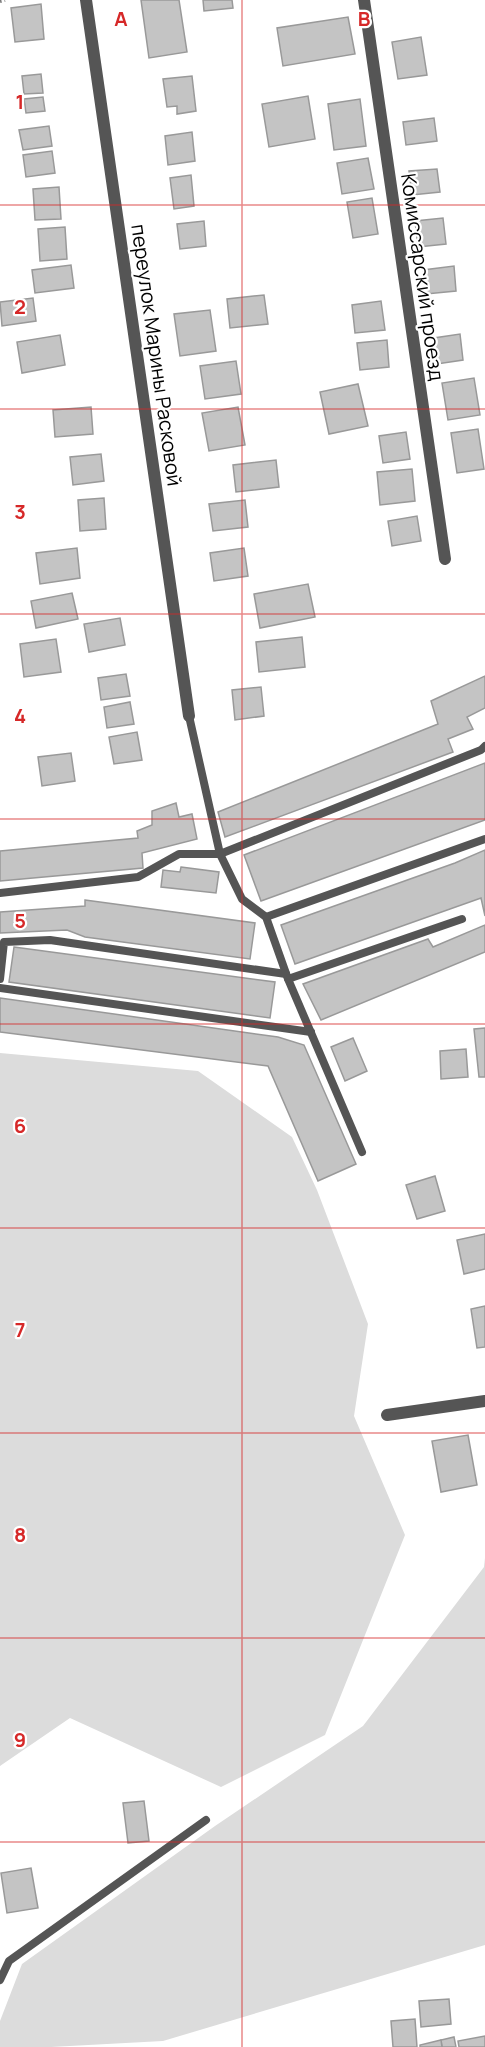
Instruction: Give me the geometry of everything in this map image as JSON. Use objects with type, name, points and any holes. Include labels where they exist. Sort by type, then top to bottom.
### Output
[{"type":"street","name":"переулок Марины Расковой","points":[[86,0],[189,716]]},
{"type":"street","name":"Комиссарский проезд","points":[[364,0],[445,559]]},
{"type":"street","points":[[387,1415],[485,1401]]},
{"type":"lane","points":[[189,716],[220,854],[242,899],[266,917],[287,976],[362,1152]]},
{"type":"lane","points":[[0,893],[138,877],[179,854],[220,854],[481,750],[485,746]]},
{"type":"lane","points":[[266,917],[485,839]]},
{"type":"lane","points":[[0,979],[4,942],[50,940],[287,976],[462,919]]},
{"type":"lane","points":[[0,988],[311,1032]]},
{"type":"lane","points":[[0,1980],[9,1961],[206,1820]]},
{"type":"path","points":[[0,1],[5,0]]},
{"type":"shaded area","points":[[0,1053],[198,1071],[292,1137],[317,1190],[368,1324],[354,1416],[405,1535],[325,1735],[221,1787],[70,1718],[0,1766]]},
{"type":"shaded area","points":[[485,1558],[485,1945],[163,2041],[51,2047],[0,2047],[0,2021],[22,1964],[215,1826],[363,1726],[484,1567]]},
{"type":"building","points":[[141,0],[179,0],[187,52],[149,58]]},
{"type":"building","points":[[203,0],[232,0],[233,8],[204,11]]},
{"type":"building","points":[[41,4],[44,39],[15,42],[11,8]]},
{"type":"building","points":[[348,17],[355,54],[283,66],[277,28]]},
{"type":"building","points":[[421,37],[427,75],[398,79],[392,42]]},
{"type":"building","points":[[41,74],[43,93],[24,94],[22,76]]},
{"type":"building","points":[[192,76],[196,111],[177,114],[177,106],[167,107],[163,79]]},
{"type":"building","points":[[308,96],[315,139],[269,147],[262,104]]},
{"type":"building","points":[[43,97],[45,111],[26,113],[24,99]]},
{"type":"building","points":[[360,99],[366,146],[334,150],[328,104]]},
{"type":"building","points":[[434,118],[437,141],[406,145],[403,122]]},
{"type":"building","points":[[49,126],[52,146],[23,150],[19,130]]},
{"type":"building","points":[[192,132],[195,161],[168,165],[165,136]]},
{"type":"building","points":[[52,151],[55,173],[26,177],[23,155]]},
{"type":"building","points":[[368,158],[374,189],[342,194],[337,163]]},
{"type":"building","points":[[437,169],[440,192],[412,195],[409,171]]},
{"type":"building","points":[[191,175],[194,206],[174,209],[170,178]]},
{"type":"building","points":[[59,187],[61,219],[35,220],[33,189]]},
{"type":"building","points":[[372,198],[378,234],[353,238],[347,202]]},
{"type":"building","points":[[443,218],[446,244],[418,247],[415,221]]},
{"type":"building","points":[[204,221],[206,246],[180,249],[177,224]]},
{"type":"building","points":[[65,227],[67,259],[40,261],[38,229]]},
{"type":"building","points":[[71,265],[74,288],[35,293],[32,270]]},
{"type":"building","points":[[454,266],[456,291],[426,294],[423,270]]},
{"type":"building","points":[[264,295],[268,324],[230,328],[227,299]]},
{"type":"building","points":[[33,298],[36,321],[2,326],[0,302]]},
{"type":"building","points":[[381,301],[385,330],[355,333],[352,305]]},
{"type":"building","points":[[210,310],[216,351],[180,356],[174,314]]},
{"type":"building","points":[[460,334],[463,360],[437,364],[434,338]]},
{"type":"building","points":[[60,335],[65,365],[22,373],[17,342]]},
{"type":"building","points":[[387,340],[389,367],[360,370],[357,343]]},
{"type":"building","points":[[236,361],[241,394],[205,399],[200,366]]},
{"type":"building","points":[[474,378],[480,415],[448,420],[442,383]]},
{"type":"building","points":[[358,384],[368,426],[329,434],[320,392]]},
{"type":"building","points":[[91,407],[93,434],[55,437],[53,410]]},
{"type":"building","points":[[238,407],[245,445],[209,451],[202,413]]},
{"type":"building","points":[[478,429],[484,469],[457,473],[451,433]]},
{"type":"building","points":[[406,432],[410,459],[383,463],[379,436]]},
{"type":"building","points":[[101,454],[104,481],[73,485],[70,457]]},
{"type":"building","points":[[276,460],[279,487],[236,492],[233,465]]},
{"type":"building","points":[[412,469],[415,501],[380,505],[377,472]]},
{"type":"building","points":[[104,498],[106,529],[80,531],[78,500]]},
{"type":"building","points":[[245,500],[248,527],[213,531],[209,504]]},
{"type":"building","points":[[417,516],[421,541],[392,546],[388,521]]},
{"type":"building","points":[[77,548],[80,578],[40,584],[36,553]]},
{"type":"building","points":[[244,548],[248,576],[214,581],[210,553]]},
{"type":"building","points":[[308,584],[315,617],[260,628],[254,594]]},
{"type":"building","points":[[72,593],[78,619],[36,628],[31,601]]},
{"type":"building","points":[[120,618],[125,645],[89,652],[84,624]]},
{"type":"building","points":[[302,637],[305,667],[259,672],[256,642]]},
{"type":"building","points":[[56,639],[61,672],[24,677],[20,644]]},
{"type":"building","points":[[126,674],[130,696],[101,700],[98,678]]},
{"type":"building","points":[[485,676],[485,708],[467,717],[473,729],[448,739],[453,752],[225,837],[218,812],[438,724],[431,701]]},
{"type":"building","points":[[261,687],[264,716],[235,720],[232,690]]},
{"type":"building","points":[[130,702],[134,724],[107,728],[104,707]]},
{"type":"building","points":[[137,732],[142,760],[114,764],[109,737]]},
{"type":"building","points":[[71,753],[75,781],[42,786],[38,757]]},
{"type":"building","points":[[485,763],[485,820],[261,901],[244,855]]},
{"type":"building","points":[[176,803],[179,817],[192,814],[197,839],[142,853],[143,868],[0,881],[0,851],[138,838],[137,831],[152,825],[152,811]]},
{"type":"building","points":[[485,850],[485,916],[481,898],[295,964],[281,925],[455,863]]},
{"type":"building","points":[[181,867],[219,872],[216,893],[161,887],[163,870],[180,872]]},
{"type":"building","points":[[85,900],[255,923],[250,959],[85,937],[67,930],[0,933],[0,912],[85,906]]},
{"type":"building","points":[[485,925],[485,952],[321,1020],[303,984],[428,939],[433,947]]},
{"type":"building","points":[[14,947],[275,982],[270,1018],[9,982]]},
{"type":"building","points":[[0,998],[278,1037],[304,1045],[356,1164],[318,1181],[268,1066],[0,1032]]},
{"type":"building","points":[[485,1028],[485,1077],[479,1077],[474,1029]]},
{"type":"building","points":[[353,1038],[367,1071],[345,1081],[331,1047]]},
{"type":"building","points":[[466,1049],[468,1077],[441,1079],[440,1051]]},
{"type":"building","points":[[435,1176],[445,1211],[417,1219],[406,1185]]},
{"type":"building","points":[[485,1234],[485,1269],[464,1274],[457,1240]]},
{"type":"building","points":[[485,1306],[485,1347],[477,1348],[471,1309]]},
{"type":"building","points":[[468,1435],[477,1485],[441,1492],[432,1441]]},
{"type":"building","points":[[144,1801],[149,1841],[128,1843],[123,1803]]},
{"type":"building","points":[[31,1868],[38,1908],[7,1913],[1,1873]]},
{"type":"building","points":[[449,1999],[451,2024],[421,2027],[419,2001]]},
{"type":"building","points":[[415,2019],[417,2047],[393,2047],[391,2021]]},
{"type":"building","points":[[485,2036],[485,2047],[459,2047],[458,2041]]},
{"type":"building","points":[[454,2037],[456,2047],[442,2047],[441,2040]]},
{"type":"building","points":[[441,2040],[442,2047],[420,2047],[420,2045]]}]
